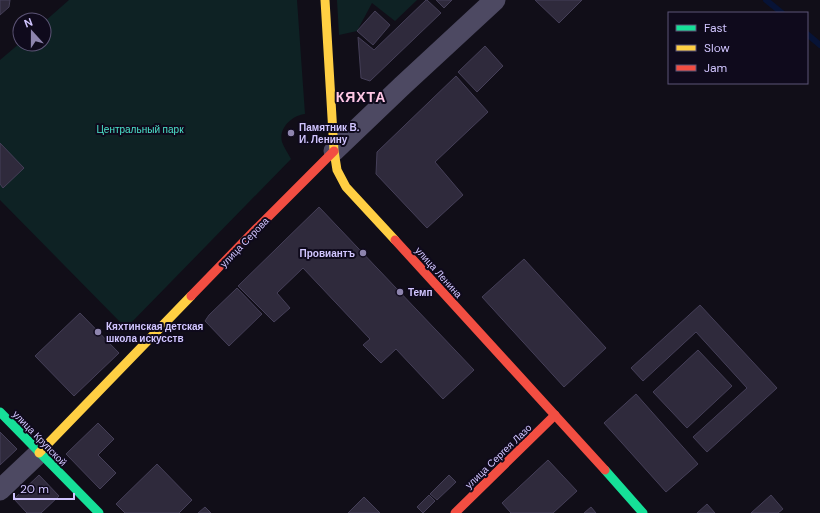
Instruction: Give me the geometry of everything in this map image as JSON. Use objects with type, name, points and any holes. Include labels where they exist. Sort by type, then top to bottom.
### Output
[{"type":"street","name":"улица Ленина","points":[[325,0],[334,151],[337,170],[346,187],[643,513]]},
{"type":"street","name":"улица Серова","points":[[0,490],[39,453],[256,229],[334,151],[495,0]]},
{"type":"street","name":"улица Крупской","points":[[0,412],[99,513]]},
{"type":"street","name":"улица Сергея Лазо","points":[[455,513],[555,415]]},
{"type":"green space","name":"Центральный парк","points":[[69,0],[297,0],[305,114],[291,120],[284,127],[282,132],[282,142],[291,159],[126,328],[0,200],[0,60],[12,50],[12,52],[52,52],[52,15]]},
{"type":"green space","points":[[337,0],[417,0],[395,21],[372,3],[357,31],[339,35]]},
{"type":"building","points":[[0,0],[10,0],[9,7],[0,15]]},
{"type":"building","points":[[426,0],[441,13],[370,81],[361,78],[358,37],[374,50]]},
{"type":"building","points":[[436,0],[452,0],[444,8]]},
{"type":"building","points":[[535,0],[582,0],[559,23]]},
{"type":"building","points":[[375,11],[390,25],[373,45],[357,31]]},
{"type":"building","points":[[485,46],[503,66],[477,92],[458,72]]},
{"type":"building","points":[[456,76],[488,112],[435,162],[463,195],[427,228],[376,174],[377,152]]},
{"type":"building","points":[[0,143],[24,168],[3,188],[0,184]]},
{"type":"building","points":[[319,207],[474,370],[443,399],[396,349],[381,363],[363,345],[370,339],[303,268],[277,293],[290,308],[274,322],[238,286]]},
{"type":"building","points":[[524,259],[606,348],[564,387],[482,297]]},
{"type":"building","points":[[237,288],[262,314],[229,346],[205,321],[209,315]]},
{"type":"building","points":[[700,305],[777,388],[707,452],[693,437],[747,388],[696,332],[643,381],[631,368]]},
{"type":"building","points":[[80,313],[119,353],[74,396],[35,356]]},
{"type":"building","points":[[698,350],[732,386],[687,428],[653,392]]},
{"type":"building","points":[[636,394],[698,464],[666,492],[604,423]]},
{"type":"building","points":[[98,423],[114,439],[98,455],[116,473],[100,489],[66,454]]},
{"type":"building","points":[[0,432],[17,449],[0,465]]},
{"type":"building","points":[[548,460],[577,491],[553,513],[511,513],[502,503]]},
{"type":"building","points":[[157,464],[192,500],[179,513],[125,513],[116,504]]},
{"type":"building","points":[[39,475],[59,496],[41,513],[27,513],[14,499]]},
{"type":"building","points":[[449,475],[456,482],[437,500],[430,494]]},
{"type":"building","points":[[429,495],[435,501],[423,513],[417,507]]},
{"type":"building","points":[[771,495],[783,509],[778,513],[751,513]]},
{"type":"building","points":[[364,497],[380,513],[348,513]]},
{"type":"building","points":[[707,504],[715,513],[697,513]]},
{"type":"building","points":[[205,507],[211,513],[198,513]]},
{"type":"building","points":[[591,507],[596,513],[584,513]]},
{"type":"waterway","points":[[766,0],[781,12]]},
{"type":"waterway","points":[[808,35],[820,45]]},
{"type":"traffic: fast","points":[[0,412],[99,513]]},
{"type":"traffic: fast","points":[[605,470],[643,513]]},
{"type":"traffic: slow","points":[[325,0],[334,151],[337,170],[346,187],[395,240]]},
{"type":"traffic: slow","points":[[39,453],[191,296]]},
{"type":"traffic: jam","points":[[191,296],[334,151]]},
{"type":"traffic: jam","points":[[395,240],[605,470]]},
{"type":"traffic: jam","points":[[455,513],[555,415]]},
{"type":"place","name":"Памятник В. И. Ленину","points":[[291,133]]},
{"type":"place","name":"Провиантъ","points":[[363,253]]},
{"type":"place","name":"Темп","points":[[400,292]]},
{"type":"place","name":"Кяхтинская детская школа искусств","points":[[98,332]]},
{"type":"district","name":"КЯХТА","points":[[361,97]]}]
